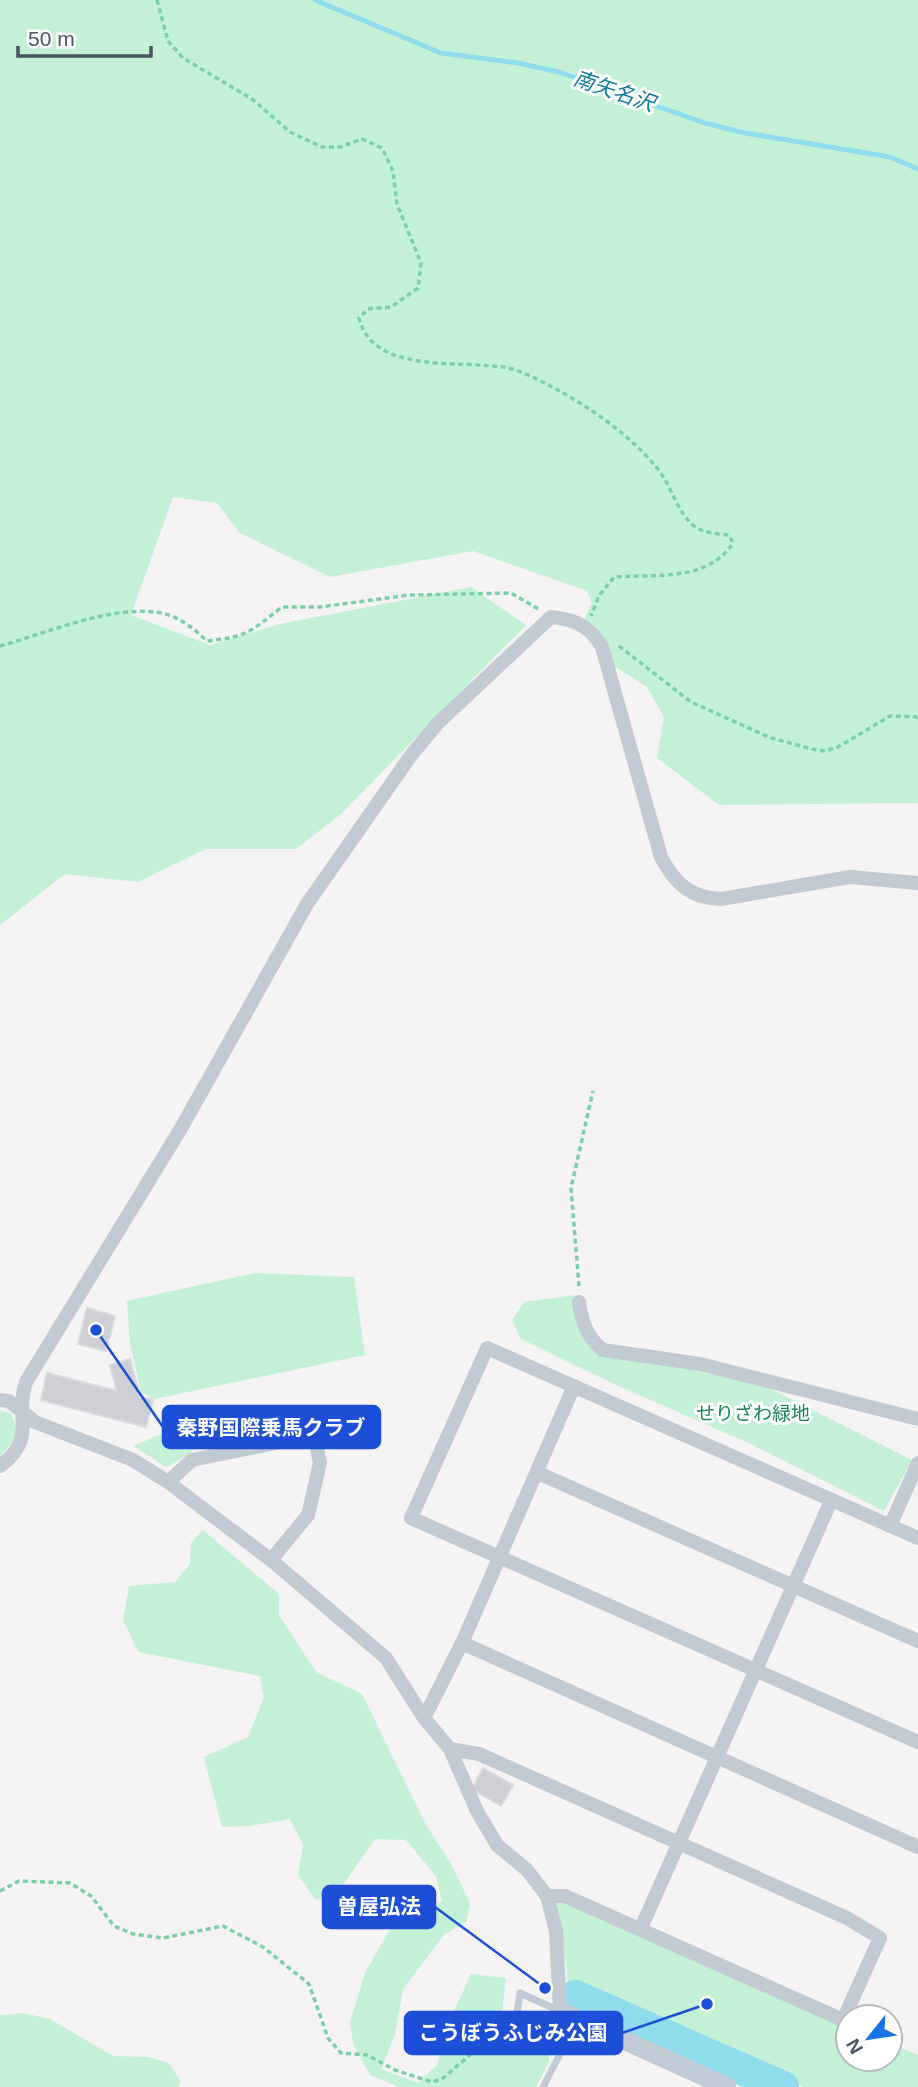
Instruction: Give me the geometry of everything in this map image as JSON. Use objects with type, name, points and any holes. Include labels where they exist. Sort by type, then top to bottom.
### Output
[{"type":"street","points":[[0,1466],[11,1458],[24,1438],[21,1395],[26,1382],[180,1130],[307,904],[412,754],[438,723],[551,617],[589,629],[601,647],[661,858],[673,878],[687,892],[722,899],[850,877],[918,883]]},
{"type":"street","points":[[579,1302],[583,1323],[592,1342],[603,1350],[700,1364],[918,1419]]},
{"type":"street","points":[[918,1538],[487,1348],[411,1518],[918,1742]]},
{"type":"street","points":[[424,1718],[462,1643],[574,1387]]},
{"type":"street","points":[[0,1400],[9,1401],[35,1422],[132,1460],[168,1482],[271,1560],[386,1658],[424,1718],[450,1749],[477,1811],[497,1845],[527,1870],[547,1896],[556,1931],[562,2022],[727,2087]]},
{"type":"street","points":[[168,1482],[192,1460],[314,1435],[320,1463],[308,1515],[271,1560]]},
{"type":"street","points":[[890,1525],[918,1463]]},
{"type":"street","points":[[538,1473],[918,1641]]},
{"type":"street","points":[[640,1928],[831,1501]]},
{"type":"street","points":[[462,1643],[918,1847]]},
{"type":"street","points":[[450,1749],[479,1754],[847,1918],[880,1938],[843,2020],[565,1895],[547,1896]]},
{"type":"lane","points":[[520,1993],[562,2022],[530,2019],[517,2012],[520,1993]]},
{"type":"lane","points":[[543,2087],[560,2054],[562,2022]]},
{"type":"path","points":[[157,0],[168,41],[183,58],[251,99],[290,132],[322,147],[340,147],[362,139],[382,148],[393,171],[397,204],[421,264],[418,288],[391,307],[368,309],[359,318],[363,334],[387,354],[509,369],[552,387],[600,416],[632,442],[658,469],[682,513],[696,528],[729,535],[733,543],[729,549],[713,565],[695,573],[614,577],[599,596],[589,629],[641,661],[691,702],[771,738],[825,751],[838,747],[890,716],[918,718]]},
{"type":"path","points":[[0,646],[111,614],[161,613],[191,625],[207,641],[234,638],[253,632],[282,607],[320,607],[409,595],[511,593],[551,617]]},
{"type":"path","points":[[579,1302],[571,1188],[593,1091]]},
{"type":"path","points":[[0,1891],[19,1881],[70,1883],[91,1896],[114,1926],[133,1934],[163,1938],[223,1926],[263,1947],[309,1984],[328,2038],[341,2053],[368,2054],[395,2070],[432,2082],[443,2079],[478,2048],[562,2022]]},
{"type":"green space","points":[[0,0],[918,0],[918,803],[719,805],[657,758],[664,717],[647,687],[606,661],[581,626],[592,603],[587,591],[473,551],[330,577],[240,533],[217,503],[173,497],[131,615],[210,645],[280,624],[471,587],[526,625],[341,814],[296,849],[206,849],[138,882],[65,874],[0,925]]},
{"type":"green space","points":[[254,1273],[354,1277],[365,1355],[154,1399],[141,1392],[130,1344],[127,1301]]},
{"type":"green space","name":"せりざわ緑地","points":[[575,1295],[578,1320],[600,1352],[761,1384],[912,1460],[884,1511],[751,1444],[616,1385],[521,1339],[512,1320],[524,1302]]},
{"type":"green space","points":[[0,1411],[11,1413],[17,1430],[12,1443],[0,1456]]},
{"type":"green space","points":[[186,1424],[192,1453],[166,1467],[133,1446]]},
{"type":"green space","points":[[203,1530],[279,1594],[279,1615],[316,1672],[362,1694],[425,1823],[450,1862],[470,1903],[466,1922],[444,1935],[403,1989],[395,2035],[381,2069],[418,2083],[437,2065],[452,2015],[471,1974],[506,1978],[501,2020],[502,2051],[539,2041],[549,2042],[549,2062],[536,2087],[400,2087],[370,2075],[353,2043],[350,2022],[365,1973],[391,1927],[442,1901],[436,1876],[406,1840],[375,1839],[332,1901],[315,1899],[298,1875],[303,1845],[290,1819],[249,1826],[222,1827],[204,1757],[248,1737],[264,1697],[260,1676],[138,1652],[123,1620],[129,1586],[175,1582],[190,1564],[191,1543]]},
{"type":"green space","points":[[562,1900],[834,2018],[834,2073],[904,2073],[904,2049],[918,2055],[918,2087],[803,2087],[736,2061],[568,1984],[561,1924],[554,1904]]},
{"type":"green space","points":[[23,2013],[50,2019],[113,2056],[148,2057],[169,2063],[181,2082],[178,2087],[0,2087],[0,2015]]},
{"type":"building","points":[[87,1308],[115,1316],[106,1351],[78,1344]]},
{"type":"building","points":[[130,1359],[140,1397],[153,1400],[146,1427],[41,1400],[47,1373],[117,1391],[110,1365]]},
{"type":"building","points":[[483,1768],[513,1785],[501,1806],[472,1789]]},
{"type":"waterway","name":"南矢名沢","points":[[315,0],[441,53],[518,63],[559,72],[705,123],[745,133],[890,157],[918,169]]},
{"type":"waterway","points":[[575,1996],[783,2087]]},
{"type":"place","name":"秦野国際乗馬クラブ","points":[[96,1330]]},
{"type":"place","name":"曽屋弘法","points":[[545,1988]]},
{"type":"place","name":"こうぼうふじみ公園","points":[[707,2004]]}]
